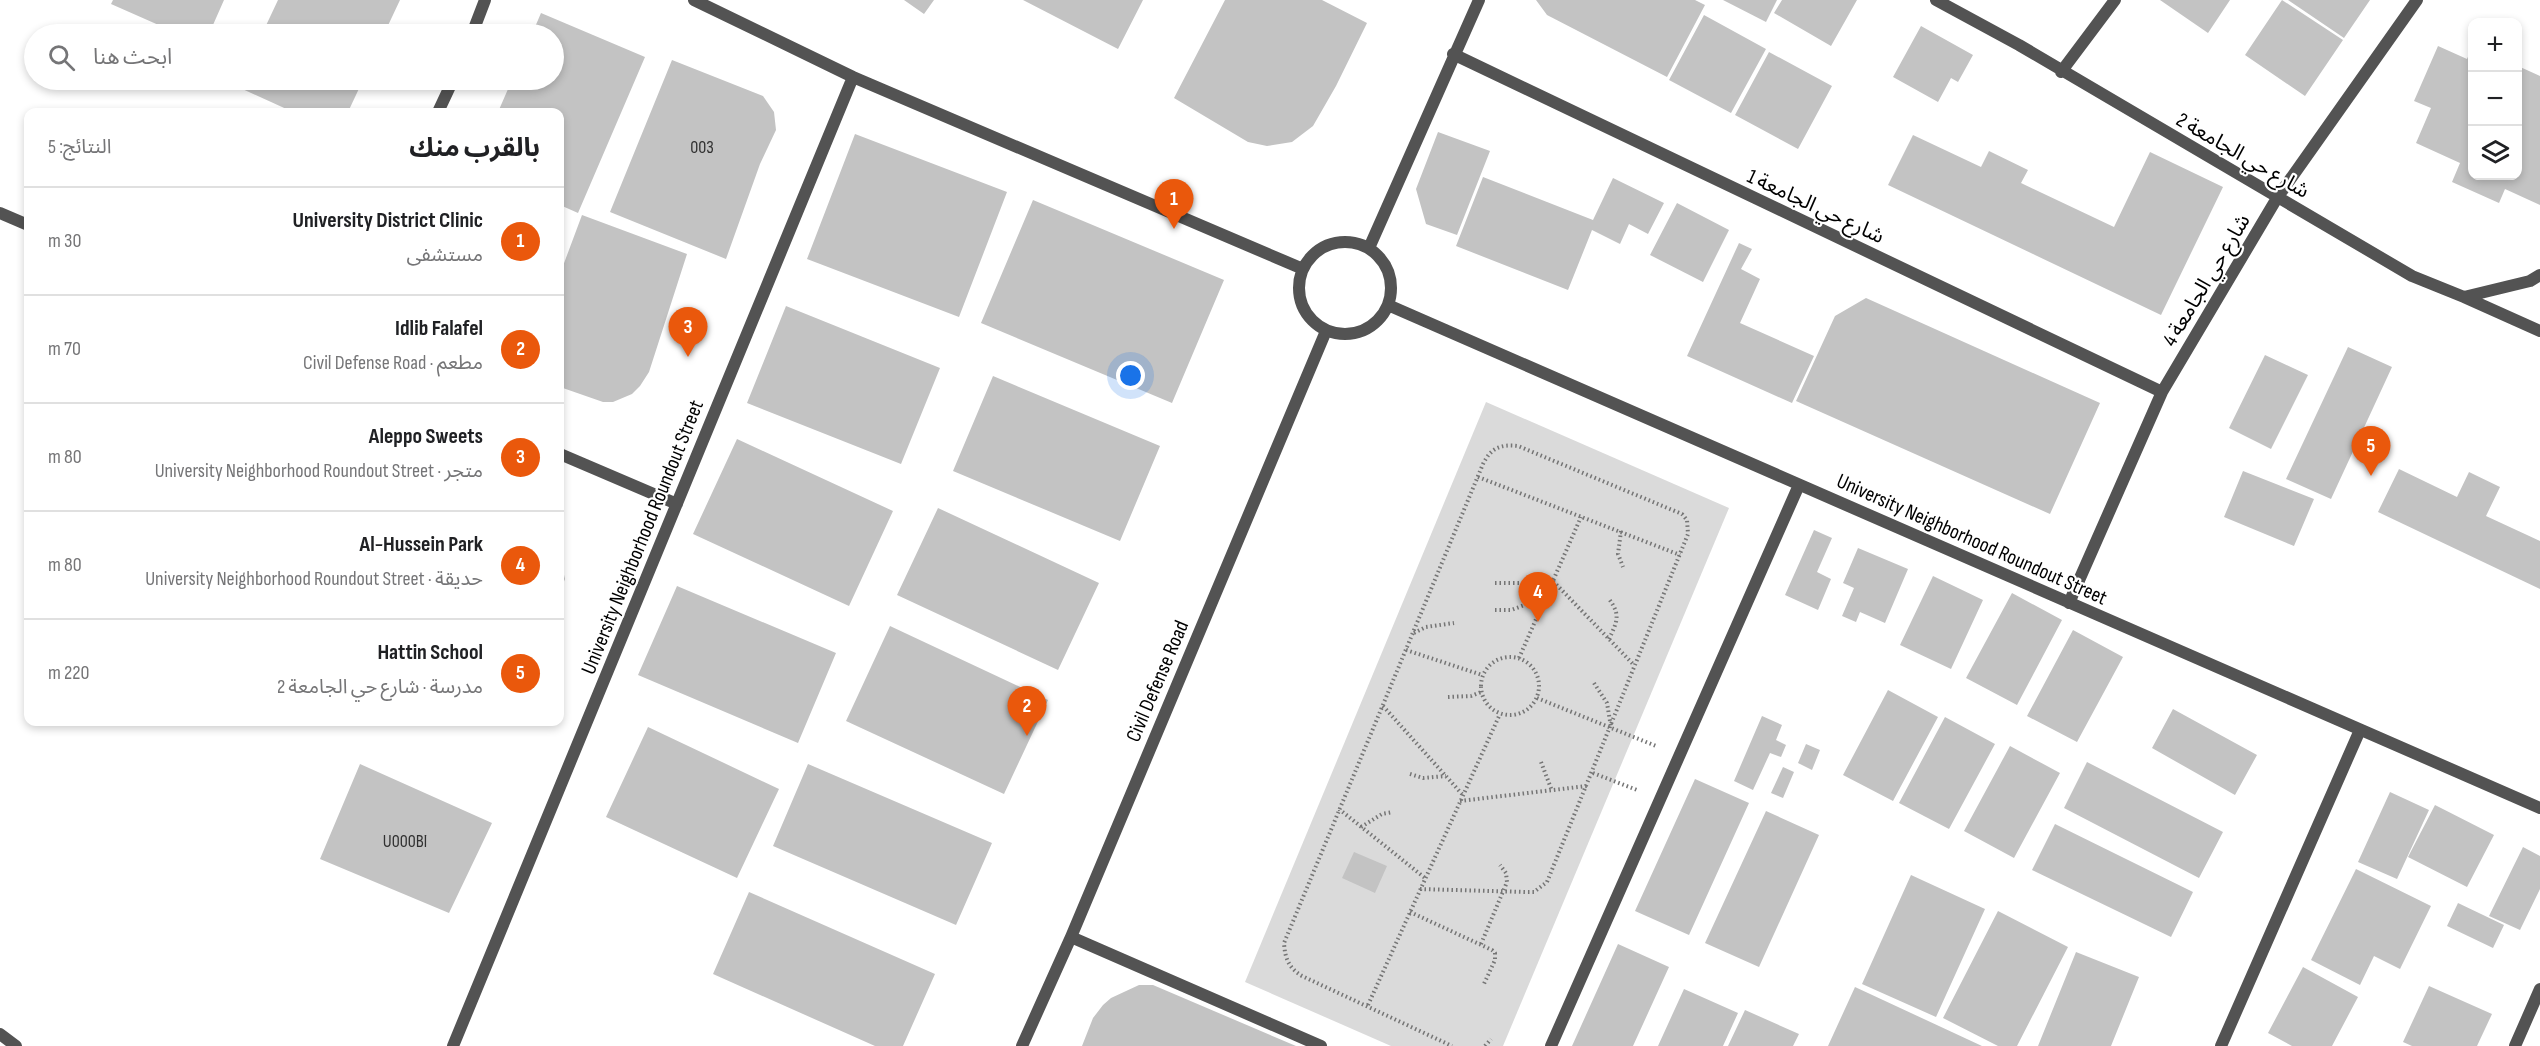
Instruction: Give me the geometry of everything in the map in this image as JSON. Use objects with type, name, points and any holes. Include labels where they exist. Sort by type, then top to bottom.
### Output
[{"type":"street","points":[[476,24],[485,0]]},
{"type":"street","points":[[694,0],[853,77],[1303,269]]},
{"type":"street","points":[[1369,248],[1453,54],[1479,0]]},
{"type":"street","name":"شارع حي الجامعة 2","points":[[1936,0],[2019,45],[2061,72],[2412,276],[2540,331]]},
{"type":"street","points":[[2061,72],[2115,0]]},
{"type":"street","name":"شارع حي الجامعة 4","points":[[2069,603],[2162,392],[2277,198],[2417,0]]},
{"type":"street","name":"شارع حي الجامعة 1","points":[[1453,54],[2162,392]]},
{"type":"street","name":"University Neighborhood Roundout Street","points":[[453,1046],[853,77]]},
{"type":"street","points":[[440,108],[448,90]]},
{"type":"street","points":[[0,213],[24,223]]},
{"type":"street","points":[[1351,242],[1369,248],[1384,263],[1391,284],[1388,305],[1377,321],[1361,332],[1342,334],[1326,331],[1311,320],[1302,305],[1299,287],[1303,269],[1314,253],[1331,244],[1351,242]]},
{"type":"street","points":[[2464,297],[2530,281],[2540,275]]},
{"type":"street","name":"University Neighborhood Roundout Street","points":[[1388,305],[2540,808]]},
{"type":"street","name":"Civil Defense Road","points":[[1022,1046],[1071,937],[1326,331]]},
{"type":"street","points":[[564,456],[677,504]]},
{"type":"street","points":[[1551,1046],[1799,485]]},
{"type":"street","points":[[2221,1046],[2360,730]]},
{"type":"street","points":[[1071,937],[1321,1046]]},
{"type":"street","points":[[2515,1046],[2540,989]]},
{"type":"street","points":[[0,1034],[16,1046]]},
{"type":"path","points":[[1420,889],[1534,892],[1547,882],[1680,555],[1689,527],[1682,514],[1518,446],[1496,447],[1488,454],[1478,477],[1284,944],[1284,953],[1294,971],[1302,976],[1452,1046]]},
{"type":"path","points":[[1478,477],[1680,555]]},
{"type":"path","points":[[1519,658],[1581,517]]},
{"type":"path","points":[[1621,531],[1618,554],[1623,567]]},
{"type":"path","points":[[1495,583],[1534,583],[1553,580]]},
{"type":"path","points":[[1553,580],[1634,665]]},
{"type":"path","points":[[1495,610],[1511,609],[1545,598]]},
{"type":"path","points":[[1609,599],[1618,617],[1609,639]]},
{"type":"path","points":[[1413,633],[1426,627],[1454,623]]},
{"type":"path","points":[[1406,650],[1482,675]]},
{"type":"path","points":[[1501,658],[1519,658],[1534,669],[1538,678],[1537,698],[1532,705],[1517,715],[1500,714],[1485,702],[1480,692],[1482,675],[1486,668],[1501,658]]},
{"type":"path","points":[[1594,683],[1607,704],[1611,728]]},
{"type":"path","points":[[1448,698],[1471,696],[1480,692]]},
{"type":"path","points":[[1537,698],[1679,755]]},
{"type":"path","points":[[1383,705],[1462,794]]},
{"type":"path","points":[[1368,1005],[1500,714]]},
{"type":"path","points":[[1541,762],[1552,791]]},
{"type":"path","points":[[1593,773],[1660,800]]},
{"type":"path","points":[[1410,774],[1423,778],[1446,776]]},
{"type":"path","points":[[1459,802],[1587,786]]},
{"type":"path","points":[[1339,809],[1425,878]]},
{"type":"path","points":[[1361,827],[1382,814],[1393,812]]},
{"type":"path","points":[[1481,945],[1507,882],[1506,873],[1500,865]]},
{"type":"path","points":[[1410,912],[1492,950],[1496,956],[1483,986]]},
{"type":"path","points":[[1485,1046],[1491,1039]]},
{"type":"shaded area","points":[[1486,402],[1729,508],[1503,1046],[1391,1046],[1245,982]]},
{"type":"building","points":[[113,0],[224,0],[213,24],[156,24],[111,4]]},
{"type":"building","points":[[278,0],[400,0],[389,24],[267,24]]},
{"type":"building","points":[[904,0],[934,0],[924,14]]},
{"type":"building","points":[[1023,0],[1143,0],[1118,49]]},
{"type":"building","points":[[1225,0],[1322,0],[1367,23],[1313,126],[1292,142],[1267,146],[1248,142],[1174,98]]},
{"type":"building","points":[[1536,0],[1695,0],[1705,5],[1667,77],[1547,15]]},
{"type":"building","points":[[1723,0],[1777,0],[1766,22]]},
{"type":"building","points":[[1782,0],[1857,0],[1831,46],[1774,13]]},
{"type":"building","points":[[2160,0],[2230,0],[2208,33]]},
{"type":"building","points":[[2282,0],[2343,40],[2305,96],[2245,55]]},
{"type":"building","points":[[2288,0],[2370,0],[2344,38]]},
{"type":"building","points":[[541,13],[645,57],[578,213],[564,207],[564,108],[500,108],[508,90],[564,90],[564,24],[536,24]]},
{"type":"building","points":[[1704,15],[1766,49],[1731,113],[1669,80]]},
{"type":"building","points":[[1921,26],[1973,55],[1958,82],[1951,78],[1938,102],[1893,77]]},
{"type":"building","points":[[2438,46],[2467,59],[2468,57],[2468,180],[2522,180],[2522,68],[2540,76],[2540,205],[2505,189],[2499,203],[2452,182],[2460,163],[2416,143],[2431,108],[2414,101]]},
{"type":"building","points":[[1769,52],[1832,86],[1798,149],[1735,115]]},
{"type":"building","points":[[672,60],[763,96],[774,112],[776,130],[760,164],[726,259],[610,212]]},
{"type":"building","points":[[245,90],[358,90],[350,108],[284,108]]},
{"type":"building","points":[[1438,132],[1490,151],[1457,235],[1426,224],[1416,189]]},
{"type":"building","points":[[855,134],[1007,192],[959,317],[807,259]]},
{"type":"building","points":[[1913,135],[1981,167],[1989,151],[2028,170],[2021,183],[2114,227],[2150,152],[2223,187],[2161,315],[1888,185]]},
{"type":"building","points":[[1483,177],[1593,220],[1613,178],[1664,203],[1648,234],[1629,224],[1620,244],[1592,230],[1568,290],[1456,246]]},
{"type":"building","points":[[1033,200],[1224,280],[1172,403],[981,323]]},
{"type":"building","points":[[1677,203],[1729,230],[1703,282],[1650,255]]},
{"type":"building","points":[[582,215],[687,254],[649,372],[632,394],[613,402],[603,402],[564,388],[564,263]]},
{"type":"building","points":[[1739,243],[1752,249],[1741,269],[1760,279],[1740,323],[1814,356],[1792,403],[1687,356]]},
{"type":"building","points":[[1866,298],[2100,403],[2050,514],[1796,401],[1835,316]]},
{"type":"building","points":[[786,306],[940,368],[901,464],[747,403]]},
{"type":"building","points":[[2348,347],[2392,367],[2331,499],[2286,479]]},
{"type":"building","points":[[2265,355],[2308,375],[2271,449],[2229,428]]},
{"type":"building","points":[[993,376],[1160,446],[1120,541],[953,471]]},
{"type":"building","points":[[737,439],[893,511],[849,606],[693,534]]},
{"type":"building","points":[[2399,469],[2457,497],[2469,472],[2500,487],[2486,516],[2540,541],[2540,589],[2378,512]]},
{"type":"building","points":[[2243,471],[2314,499],[2294,546],[2224,517]]},
{"type":"building","points":[[938,508],[1099,583],[1058,670],[897,595]]},
{"type":"building","points":[[1814,530],[1832,538],[1817,572],[1831,579],[1818,610],[1785,595]]},
{"type":"building","points":[[1858,548],[1908,569],[1885,623],[1860,612],[1856,622],[1842,616],[1854,588],[1843,583]]},
{"type":"building","points":[[1933,576],[1983,600],[1951,669],[1900,645]]},
{"type":"building","points":[[677,586],[836,653],[798,743],[638,675]]},
{"type":"building","points":[[2012,593],[2062,620],[2017,705],[1966,678]]},
{"type":"building","points":[[890,626],[1048,700],[1004,794],[846,721]]},
{"type":"building","points":[[2073,630],[2123,657],[2077,742],[2027,716]]},
{"type":"building","points":[[1888,690],[1938,717],[1893,801],[1843,775]]},
{"type":"building","points":[[2173,709],[2257,755],[2235,795],[2152,748]]},
{"type":"building","points":[[1762,716],[1782,725],[1776,740],[1786,745],[1781,757],[1770,753],[1753,790],[1734,781]]},
{"type":"building","points":[[1945,717],[1995,744],[1949,829],[1899,803]]},
{"type":"building","points":[[648,727],[779,789],[737,878],[606,817]]},
{"type":"building","points":[[1806,744],[1820,750],[1812,770],[1798,763]]},
{"type":"building","points":[[2010,746],[2060,773],[2014,858],[1964,831]]},
{"type":"building","points":[[2087,762],[2223,832],[2199,878],[2064,808]]},
{"type":"building","points":[[360,764],[492,823],[449,913],[320,859]]},
{"type":"building","points":[[808,764],[992,843],[956,925],[773,846]]},
{"type":"building","points":[[1783,767],[1794,772],[1783,798],[1771,793]]},
{"type":"building","points":[[1695,779],[1749,803],[1689,935],[1635,911]]},
{"type":"building","points":[[2390,792],[2429,810],[2397,879],[2358,862]]},
{"type":"building","points":[[2435,805],[2494,835],[2467,887],[2408,857]]},
{"type":"building","points":[[1766,811],[1819,835],[1759,967],[1705,943]]},
{"type":"building","points":[[2055,824],[2193,892],[2171,937],[2032,870]]},
{"type":"building","points":[[2523,847],[2540,856],[2540,889],[2520,930],[2489,916]]},
{"type":"building","points":[[1354,852],[1387,866],[1375,893],[1342,878]]},
{"type":"building","points":[[2356,869],[2431,906],[2400,969],[2374,956],[2360,985],[2311,960]]},
{"type":"building","points":[[1911,875],[1985,909],[1936,1017],[1862,984]]},
{"type":"building","points":[[749,892],[935,974],[903,1046],[875,1046],[713,974]]},
{"type":"building","points":[[2458,903],[2504,925],[2493,948],[2447,926]]},
{"type":"building","points":[[1998,911],[2068,947],[2017,1046],[1998,1046],[1943,1018]]},
{"type":"building","points":[[1618,944],[1669,967],[1633,1046],[1572,1046]]},
{"type":"building","points":[[2076,952],[2139,977],[2111,1046],[2038,1046]]},
{"type":"building","points":[[2303,967],[2358,997],[2332,1046],[2292,1046],[2268,1033]]},
{"type":"building","points":[[1139,985],[1153,985],[1296,1046],[1082,1046],[1093,1018],[1103,1005],[1111,998]]},
{"type":"building","points":[[2429,986],[2492,1014],[2477,1046],[2412,1046],[2403,1042]]},
{"type":"building","points":[[1855,987],[1982,1046],[1828,1046]]},
{"type":"building","points":[[1684,989],[1738,1013],[1723,1046],[1658,1046]]},
{"type":"building","points":[[1745,1010],[1799,1034],[1793,1046],[1728,1046]]},
{"type":"place","name":"University District Clinic","points":[[1174,229]]},
{"type":"place","name":"Aleppo Sweets","points":[[688,357]]},
{"type":"place","name":"Hattin School","points":[[2371,476]]},
{"type":"place","name":"Al-Hussein Park","points":[[1538,622]]},
{"type":"place","name":"Idlib Falafel","points":[[1027,736]]}]
